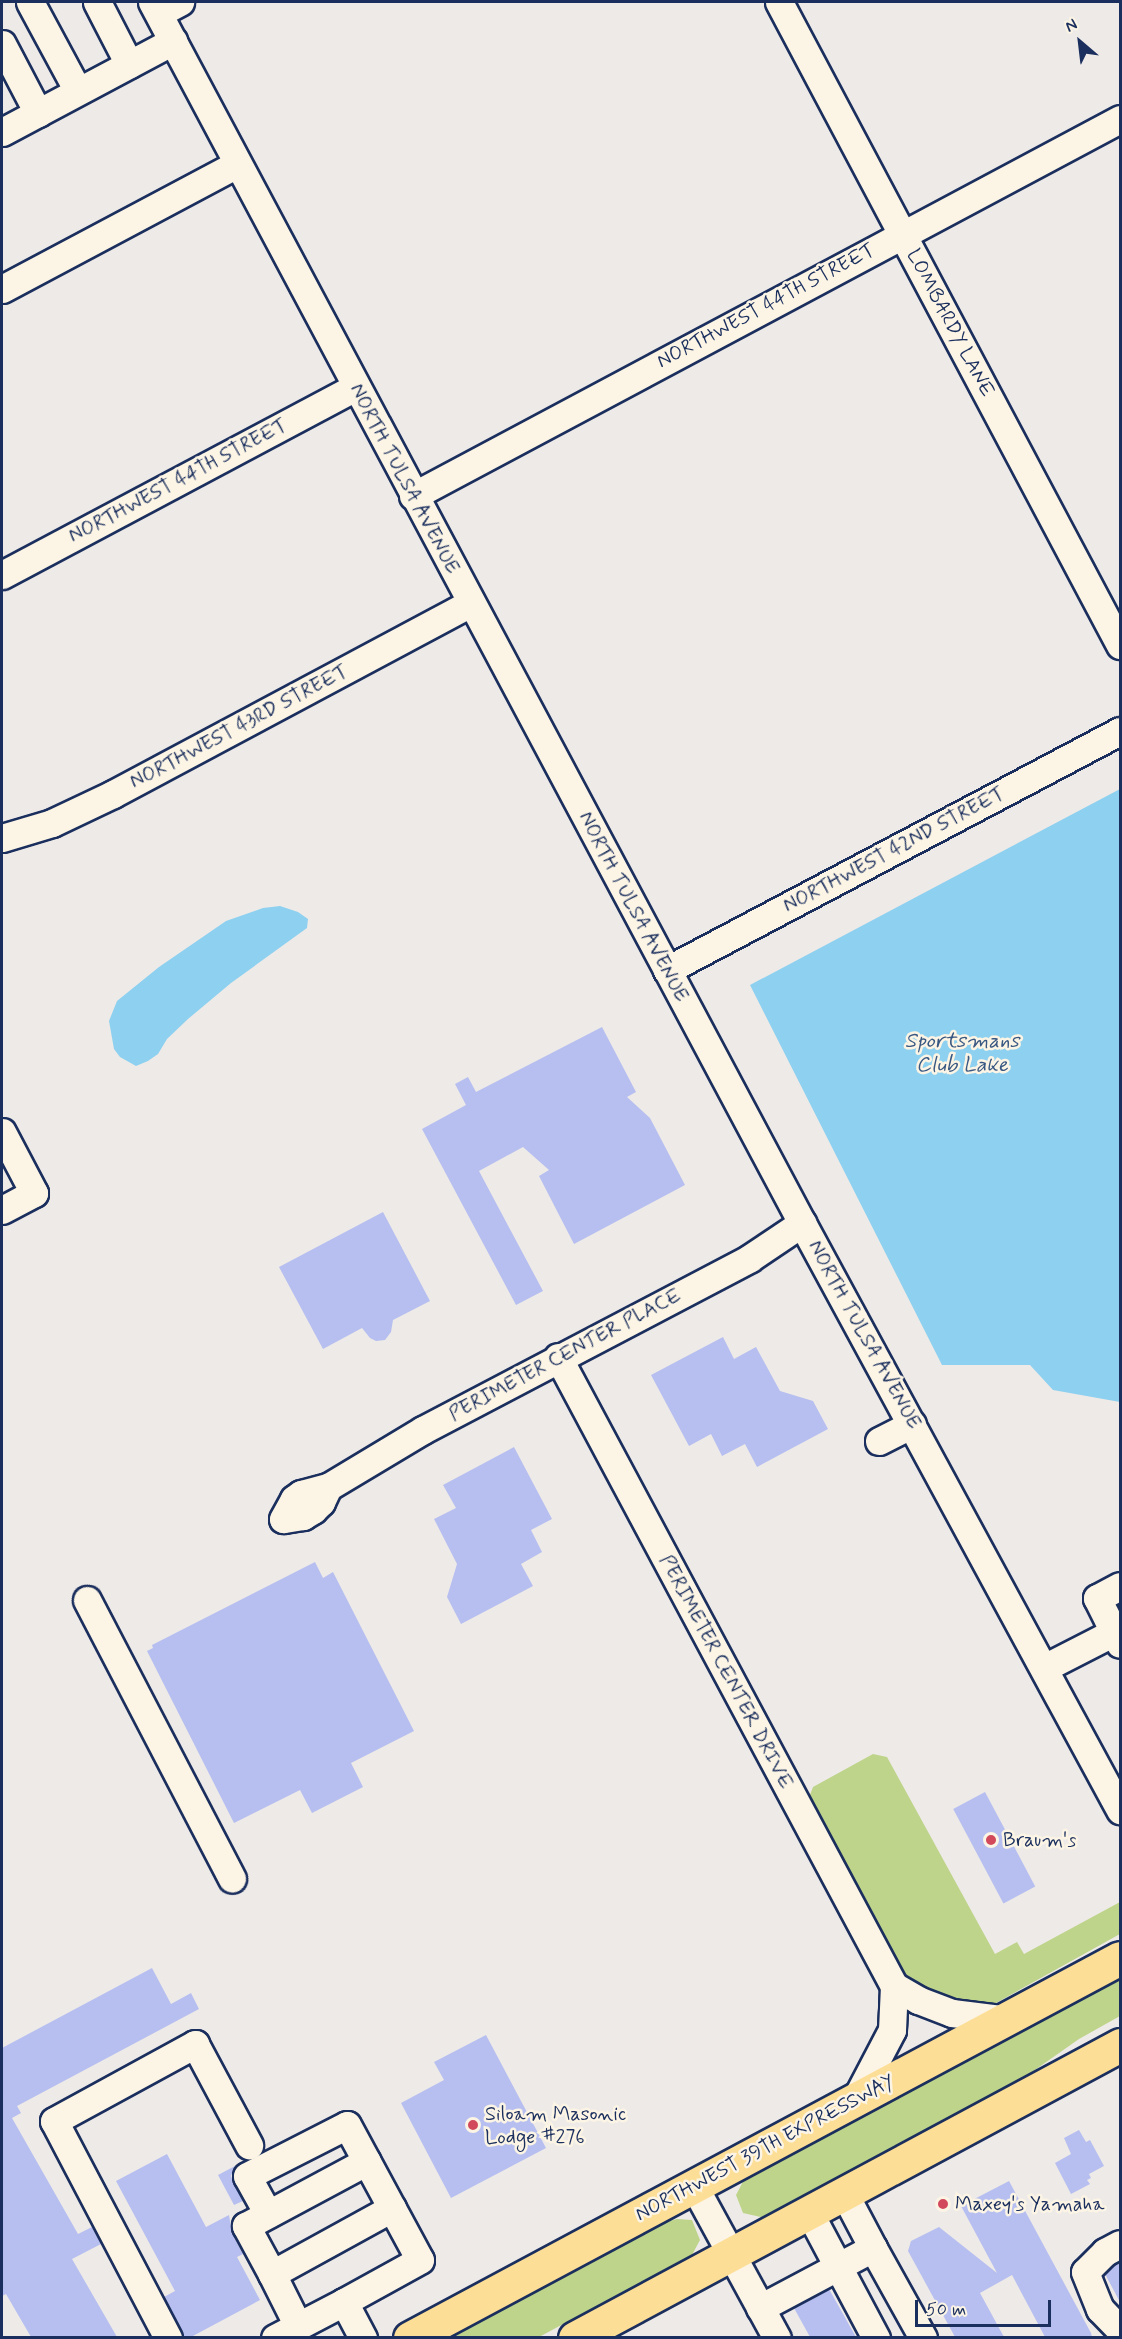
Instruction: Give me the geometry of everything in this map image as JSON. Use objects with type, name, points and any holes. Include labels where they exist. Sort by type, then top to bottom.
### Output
[{"type":"highway","name":"NORTHWEST 39TH EXPRESSWAY","points":[[410,2337],[1009,2020],[1120,1958]]},
{"type":"highway","points":[[575,2337],[1120,2045]]},
{"type":"street","points":[[30,2],[78,91]]},
{"type":"street","points":[[97,2],[129,64]]},
{"type":"street","name":"LOMBARDY LANE","points":[[779,2],[1120,645]]},
{"type":"street","name":"NORTH TULSA AVENUE","points":[[164,5],[173,40],[355,387],[802,1223],[1120,1810]]},
{"type":"street","points":[[2,132],[173,40]]},
{"type":"street","points":[[2,44],[38,113]]},
{"type":"street","name":"NORTHWEST 44TH STREET","points":[[413,496],[902,233],[1120,119]]},
{"type":"street","points":[[2,289],[237,164]]},
{"type":"street","name":"NORTHWEST 44TH STREET","points":[[2,574],[355,387]]},
{"type":"street","name":"NORTHWEST 43RD STREET","points":[[2,838],[52,823],[113,794],[470,603]]},
{"type":"street","name":"NORTHWEST 42ND STREET","points":[[667,970],[1120,730]]},
{"type":"street","points":[[2,1132],[34,1193],[2,1210]]},
{"type":"street","name":"PERIMETER CENTER PLACE","points":[[328,1487],[423,1430],[750,1258],[802,1223]]},
{"type":"street","name":"PERIMETER CENTER DRIVE","points":[[558,1357],[894,1986]]},
{"type":"street","points":[[879,1441],[912,1424]]},
{"type":"street","points":[[1044,1668],[1117,1638],[1097,1598],[1120,1586]]},
{"type":"street","points":[[87,1600],[232,1879]]},
{"type":"street","points":[[856,2099],[892,2030],[894,1986],[918,2000],[952,2013],[1009,2020]]},
{"type":"street","points":[[168,2337],[54,2121],[195,2044],[249,2145]]},
{"type":"street","points":[[268,2214],[247,2176],[347,2125],[367,2161],[420,2260],[286,2332],[272,2274],[246,2226],[367,2161]]},
{"type":"street","points":[[694,2186],[777,2337]]},
{"type":"street","points":[[844,2193],[923,2337]]},
{"type":"street","points":[[272,2274],[392,2208]]},
{"type":"street","points":[[810,2212],[876,2337]]},
{"type":"street","points":[[1120,2244],[1105,2252],[1085,2272],[1100,2309],[1120,2330]]},
{"type":"street","points":[[760,2308],[873,2247]]},
{"type":"street","points":[[344,2302],[363,2337]]},
{"type":"green space","points":[[873,1754],[887,1757],[995,1954],[1017,1942],[1024,1954],[1120,1902],[1120,1934],[996,2003],[952,2004],[908,1982],[808,1800],[813,1787]]},
{"type":"green space","points":[[1120,1975],[1120,2016],[1079,2039],[1012,2086],[765,2218],[743,2213],[736,2195],[747,2174]]},
{"type":"green space","points":[[677,2219],[692,2220],[700,2240],[692,2255],[539,2337],[442,2338],[652,2226]]},
{"type":"water","name":"Sportsmans Club Lake","points":[[1120,789],[1120,1402],[1053,1390],[1030,1365],[942,1365],[750,985]]},
{"type":"water","points":[[280,906],[298,912],[308,919],[307,928],[231,983],[188,1019],[167,1039],[158,1054],[148,1061],[136,1066],[120,1057],[114,1049],[109,1021],[117,1001],[159,967],[226,921],[263,908]]},
{"type":"building","points":[[602,1027],[636,1092],[627,1097],[650,1118],[685,1185],[574,1244],[539,1176],[549,1170],[523,1147],[479,1171],[543,1291],[516,1305],[422,1129],[466,1105],[455,1084],[468,1077],[476,1092]]},
{"type":"building","points":[[383,1212],[430,1301],[393,1320],[391,1332],[385,1340],[376,1341],[370,1338],[362,1328],[323,1349],[279,1267]]},
{"type":"building","points":[[723,1337],[734,1359],[756,1347],[780,1391],[813,1401],[828,1429],[757,1467],[745,1444],[722,1456],[711,1434],[689,1446],[651,1375]]},
{"type":"building","points":[[514,1447],[552,1519],[531,1530],[542,1552],[521,1564],[533,1586],[461,1624],[447,1597],[457,1564],[434,1519],[456,1508],[443,1485]]},
{"type":"building","points":[[315,1562],[323,1578],[333,1572],[414,1731],[351,1763],[363,1787],[312,1813],[300,1790],[234,1823],[147,1651],[153,1648],[152,1645]]},
{"type":"building","name":"Braum's","points":[[985,1792],[1035,1886],[1003,1903],[953,1809]]},
{"type":"building","points":[[152,1968],[171,2004],[191,1993],[199,2009],[17,2106],[21,2113],[12,2118],[78,2234],[92,2227],[101,2244],[72,2259],[117,2337],[31,2337],[6,2294],[2,2296],[2,2048]]},
{"type":"building","name":"Siloam Masonic Lodge #276","points":[[486,2035],[546,2148],[451,2198],[401,2103],[444,2080],[434,2062]]},
{"type":"building","points":[[1079,2130],[1086,2142],[1090,2140],[1104,2166],[1089,2174],[1091,2178],[1087,2180],[1090,2184],[1071,2194],[1055,2163],[1071,2154],[1064,2138]]},
{"type":"building","points":[[167,2154],[206,2227],[229,2215],[232,2233],[243,2254],[237,2257],[260,2300],[191,2337],[184,2337],[164,2297],[175,2291],[116,2181]]},
{"type":"building","points":[[235,2166],[231,2176],[243,2201],[234,2205],[218,2175]]},
{"type":"building","points":[[1009,2181],[1092,2337],[1045,2337],[1012,2275],[980,2293],[1004,2337],[955,2337],[908,2251],[911,2241],[939,2227],[997,2273],[961,2206]]},
{"type":"building","points":[[1120,2262],[1120,2302],[1105,2274]]},
{"type":"building","points":[[829,2289],[856,2337],[810,2337],[794,2308]]},
{"type":"place","name":"Braum's","points":[[991,1840]]},
{"type":"place","name":"Siloam Masonic Lodge #276","points":[[473,2125]]},
{"type":"place","name":"Maxey's Yamaha","points":[[943,2204]]}]
